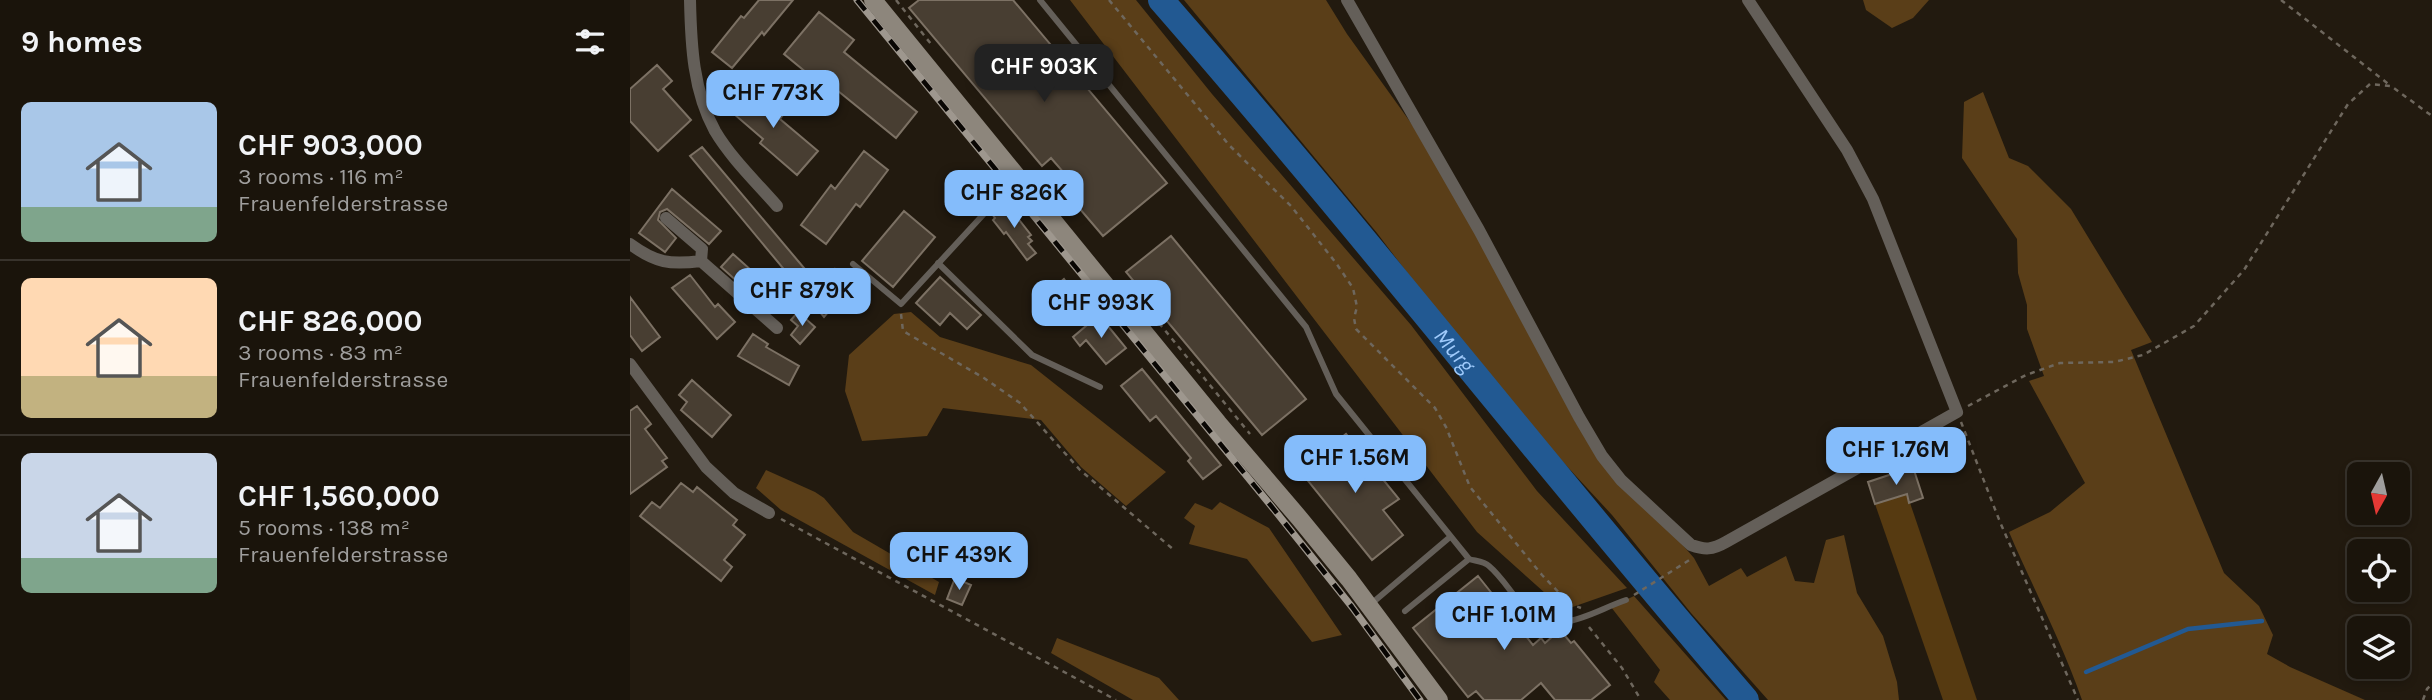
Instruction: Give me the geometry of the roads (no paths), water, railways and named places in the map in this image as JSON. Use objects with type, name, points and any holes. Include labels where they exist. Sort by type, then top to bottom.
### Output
[{"type":"main road","points":[[873,0],[1218,423],[1300,519],[1439,700]]},
{"type":"street","points":[[690,0],[691,46],[699,91],[716,131],[777,206]]},
{"type":"street","points":[[1347,0],[1479,230],[1602,456],[1621,480],[1691,545],[1705,550],[1730,545],[1957,412],[1873,199],[1847,150],[1748,0]]},
{"type":"street","points":[[666,218],[702,249],[701,261]]},
{"type":"street","points":[[630,244],[656,260],[675,264],[701,261],[777,328]]},
{"type":"street","points":[[630,364],[706,467],[734,493],[769,513]]},
{"type":"lane","points":[[1040,0],[1306,327],[1336,394],[1469,559],[1488,564],[1528,612],[1550,622],[1583,618],[1626,600]]},
{"type":"lane","points":[[853,264],[901,303],[1017,178]]},
{"type":"lane","points":[[938,263],[1032,355],[1100,387]]},
{"type":"lane","points":[[1369,606],[1450,537]]},
{"type":"lane","points":[[1405,611],[1469,559]]},
{"type":"waterway","name":"Murg","points":[[1161,0],[1746,700]]},
{"type":"waterway","points":[[2086,672],[2188,629],[2262,621]]},
{"type":"railway","points":[[857,0],[1272,507],[1352,607],[1420,700]]}]
